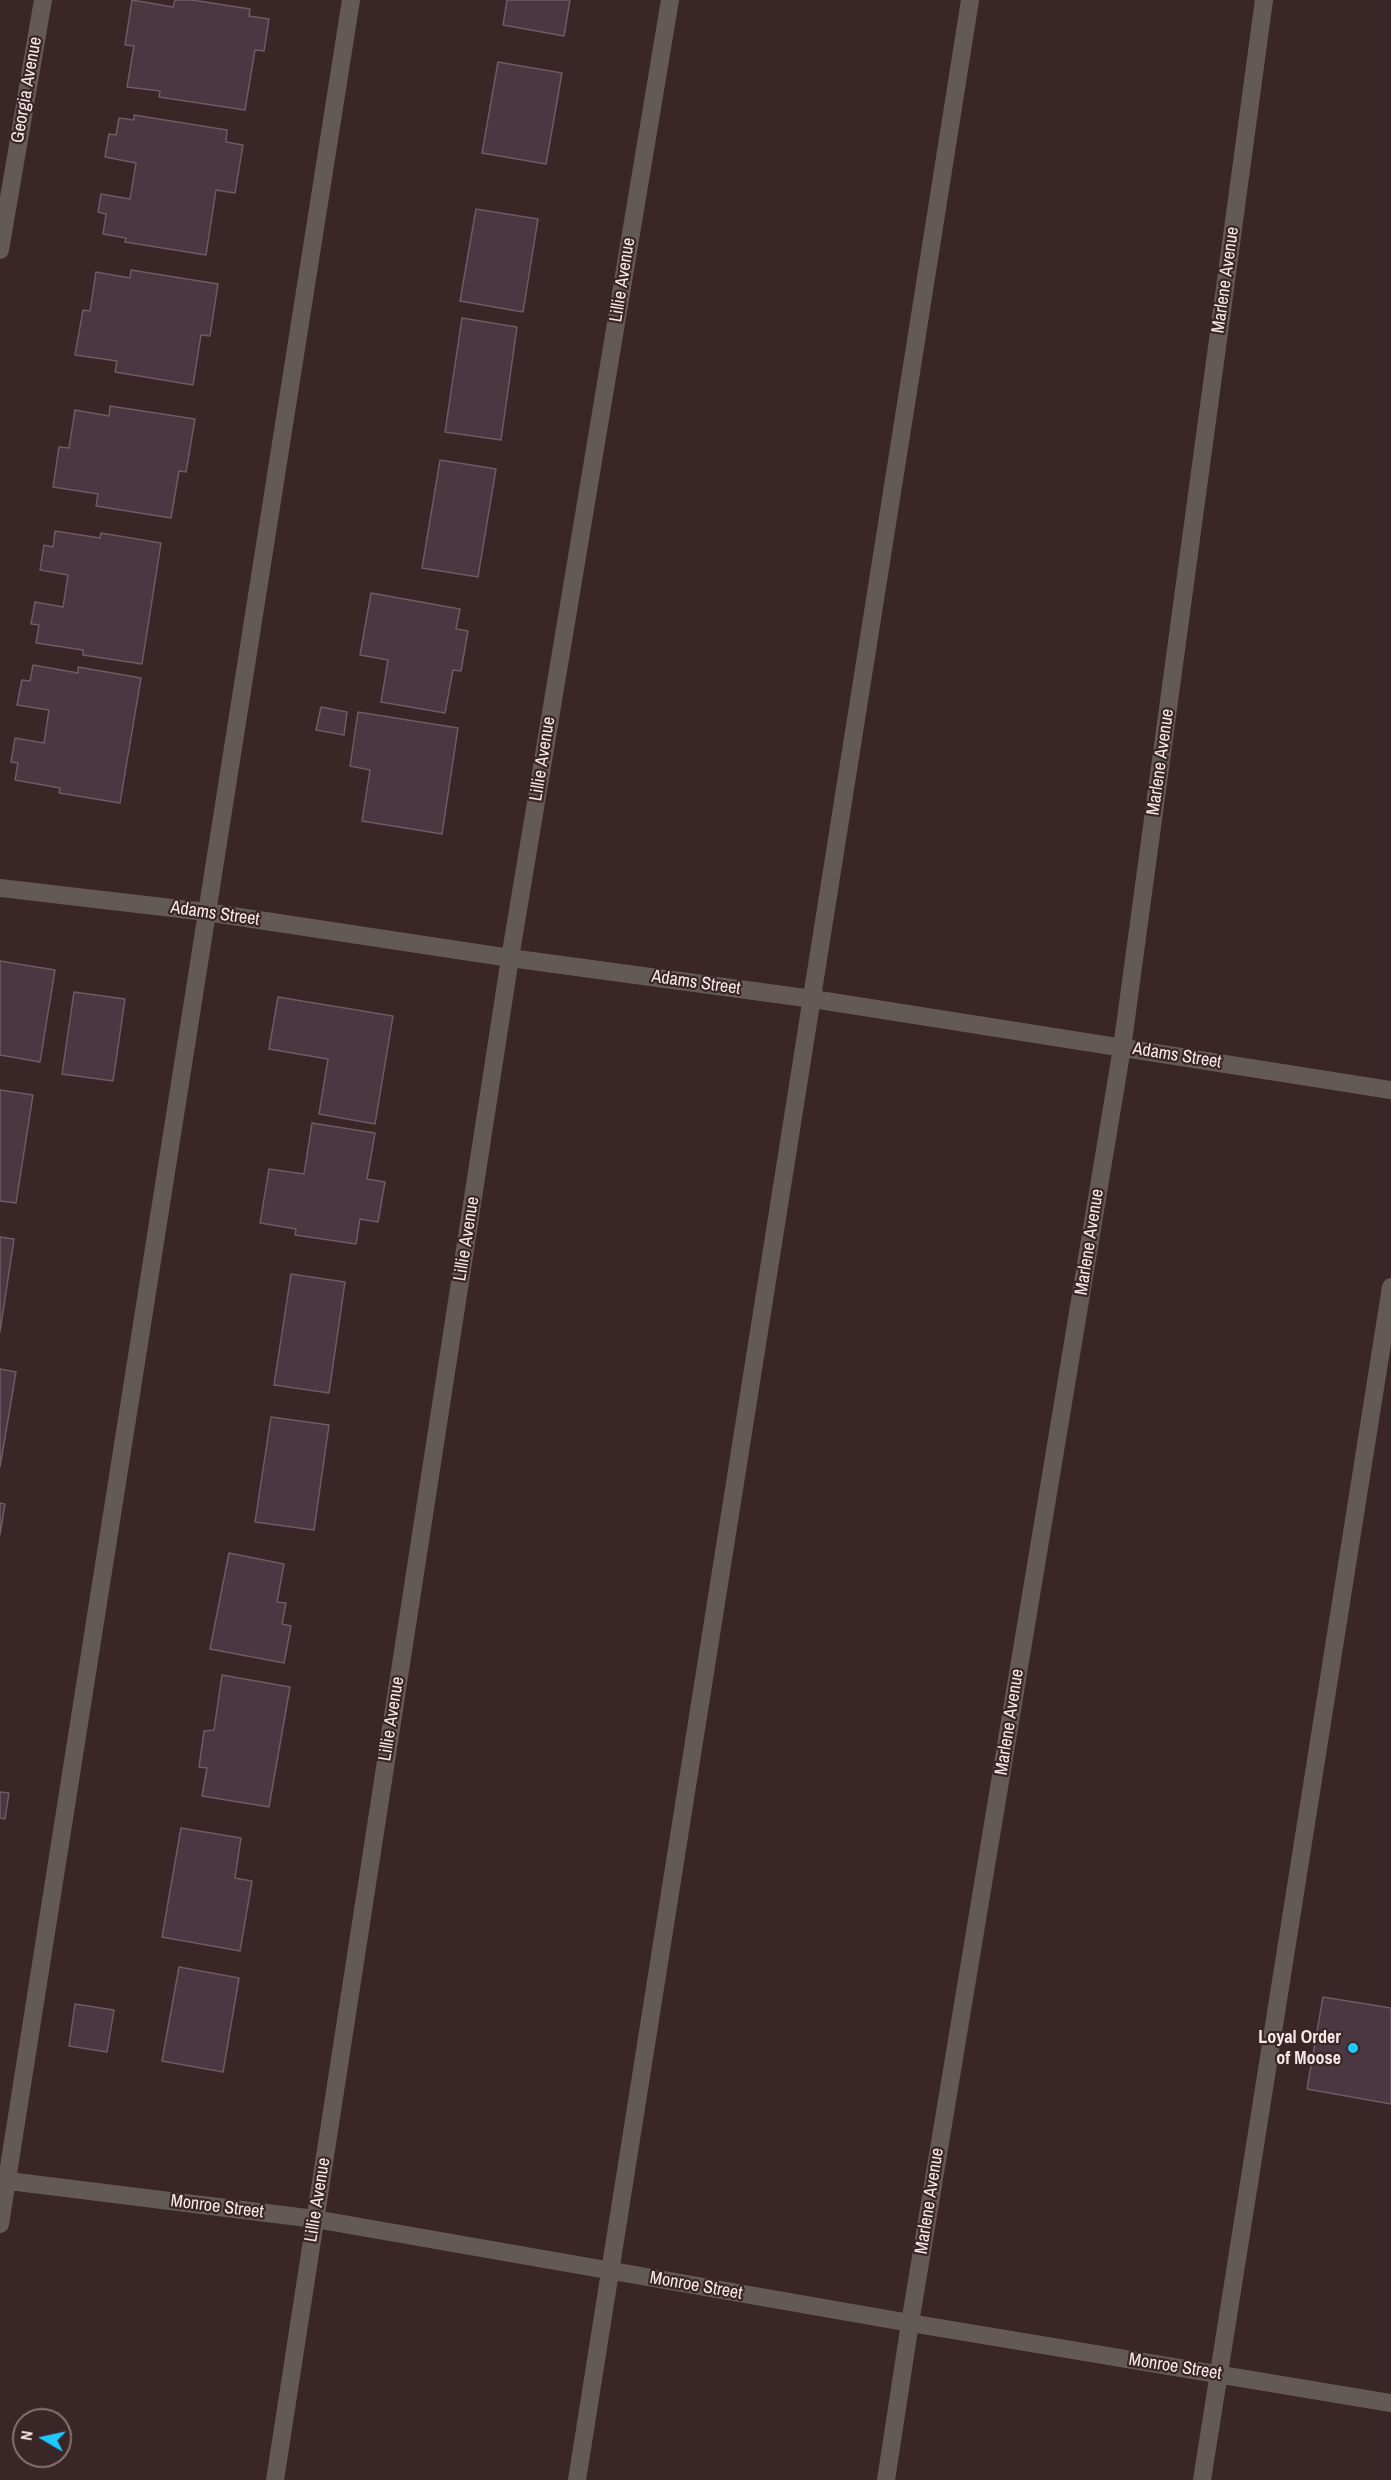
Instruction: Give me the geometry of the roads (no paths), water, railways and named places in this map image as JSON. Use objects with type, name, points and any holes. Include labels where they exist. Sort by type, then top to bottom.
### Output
[{"type":"street","name":"Georgia Avenue","points":[[0,250],[43,0]]},
{"type":"street","points":[[0,2224],[3,2181],[351,0]]},
{"type":"street","name":"Lillie Avenue","points":[[276,2480],[510,958],[670,0]]},
{"type":"street","points":[[577,2480],[970,0]]},
{"type":"street","name":"Marlene Avenue","points":[[886,2480],[910,2323],[1122,1048],[1264,0]]},
{"type":"street","name":"Adams Street","points":[[0,888],[206,912],[510,958],[813,999],[1391,1090]]},
{"type":"street","points":[[1202,2480],[1391,1287]]},
{"type":"street","name":"Monroe Street","points":[[3,2181],[315,2219],[910,2323],[1391,2403]]},
{"type":"place","name":"Loyal Order of Moose","points":[[1353,2048]]}]
